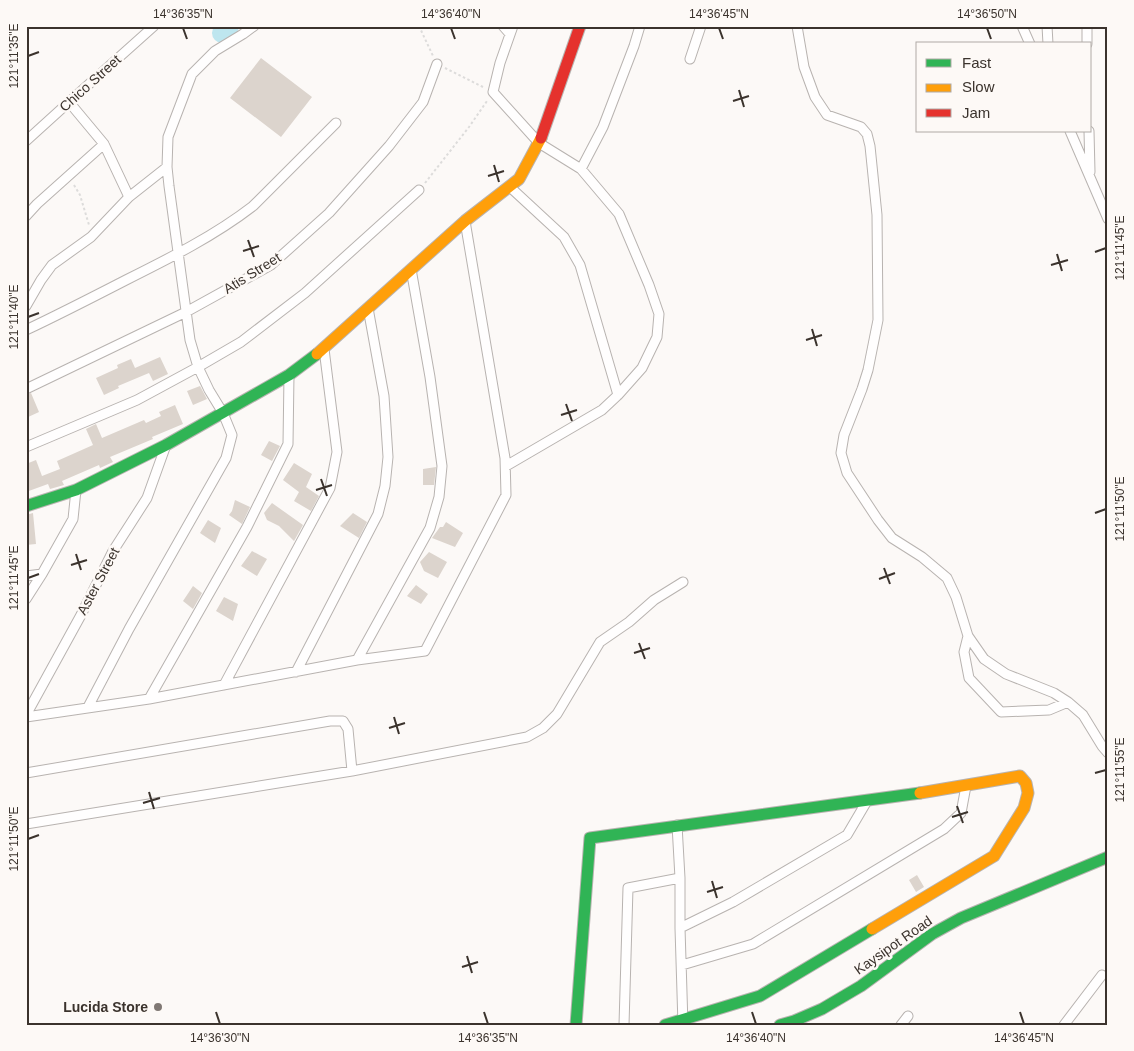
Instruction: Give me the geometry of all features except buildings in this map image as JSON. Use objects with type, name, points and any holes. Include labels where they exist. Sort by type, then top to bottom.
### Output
[{"type":"street","name":"Chico Street","points":[[26,141],[154,26]]},
{"type":"street","points":[[88,707],[129,629],[226,458],[232,435],[198,367],[190,340],[167,167],[168,137],[192,74],[216,51],[254,26]]},
{"type":"street","points":[[503,26],[512,30],[500,63],[493,92],[539,143],[581,169],[618,214],[649,285],[659,314],[657,337],[642,368],[618,395],[602,410],[506,466]]},
{"type":"street","points":[[26,506],[76,490],[166,445],[289,375],[324,349],[465,220],[500,192],[510,187],[519,178],[539,143],[580,26]]},
{"type":"street","points":[[581,169],[603,127],[640,26]]},
{"type":"street","points":[[690,59],[701,26]]},
{"type":"street","points":[[796,26],[804,68],[816,97],[827,114],[861,127],[866,134],[870,146],[876,215],[878,320],[868,370],[844,435],[841,453],[847,473],[892,538],[922,557],[946,578],[956,597],[968,636],[984,659],[1006,674],[1054,693],[1068,702],[1083,714],[1108,753]]},
{"type":"street","points":[[1022,26],[1029,42]]},
{"type":"street","points":[[1047,26],[1048,42]]},
{"type":"street","points":[[1087,26],[1087,42]]},
{"type":"street","name":"Atis Street","points":[[26,388],[186,312],[271,264],[329,213],[389,146],[423,102],[437,64]]},
{"type":"street","points":[[69,102],[104,144],[129,197]]},
{"type":"street","points":[[26,330],[178,254],[239,217],[253,206],[336,123]]},
{"type":"street","points":[[1070,132],[1108,219]]},
{"type":"street","points":[[1089,132],[1090,177]]},
{"type":"street","points":[[26,216],[104,144]]},
{"type":"street","points":[[26,306],[52,265],[91,237],[129,197],[167,167]]},
{"type":"street","points":[[510,187],[564,237],[580,265],[618,395]]},
{"type":"street","points":[[26,447],[136,400],[242,342],[305,293],[419,190]]},
{"type":"street","points":[[26,716],[149,699],[358,660],[426,651],[506,494],[506,466],[465,220]]},
{"type":"street","points":[[358,660],[430,528],[439,497],[442,466],[430,377],[411,269]]},
{"type":"street","points":[[296,672],[378,514],[385,486],[388,457],[384,396],[368,308]]},
{"type":"street","points":[[224,685],[330,488],[337,452],[324,349]]},
{"type":"street","points":[[149,699],[247,527],[288,444],[289,375]]},
{"type":"street","name":"Aster Street","points":[[26,716],[113,552],[147,498],[166,445]]},
{"type":"street","points":[[26,599],[73,519],[76,490]]},
{"type":"street","points":[[26,576],[42,574]]},
{"type":"street","points":[[26,824],[352,771],[527,737],[543,728],[557,714],[600,642],[629,622],[654,600],[683,582]]},
{"type":"street","points":[[968,636],[964,652],[969,678],[1001,712],[1049,710],[1068,702]]},
{"type":"street","points":[[26,773],[330,721],[343,721],[348,729],[352,771]]},
{"type":"street","points":[[576,1025],[590,838],[867,801],[1020,776],[1026,783],[1028,793],[1024,808],[994,856],[760,996],[683,1022],[665,1025]]},
{"type":"street","points":[[682,965],[753,944],[944,830],[961,813],[966,786]]},
{"type":"street","points":[[680,928],[733,902],[846,835],[867,801]]},
{"type":"street","points":[[678,825],[683,1022]]},
{"type":"street","name":"Kaysipot Road","points":[[780,1025],[795,1023],[861,986],[932,934],[962,918],[1108,856]]},
{"type":"street","points":[[624,1025],[628,888],[680,878]]},
{"type":"street","points":[[1064,1025],[1102,975]]},
{"type":"street","points":[[901,1025],[908,1016]]},
{"type":"path","points":[[419,26],[437,64],[493,92],[419,190]]},
{"type":"path","points":[[69,176],[80,195],[91,237]]},
{"type":"waterway","points":[[222,33],[229,26]]},
{"type":"traffic: fast","points":[[26,506],[76,490],[166,445],[289,375],[317,354]]},
{"type":"traffic: fast","points":[[576,1025],[590,838],[920,793]]},
{"type":"traffic: fast","points":[[780,1025],[822,1009],[861,986],[932,934],[961,918],[1108,857]]},
{"type":"traffic: fast","points":[[665,1025],[760,996],[872,929]]},
{"type":"traffic: slow","points":[[317,354],[465,221],[519,179],[541,138]]},
{"type":"traffic: slow","points":[[872,929],[994,856],[1024,808],[1028,793],[1026,783],[1020,776],[920,793]]},
{"type":"traffic: jam","points":[[541,138],[580,26]]},
{"type":"place","name":"Lucida Store","points":[[158,1007]]}]
